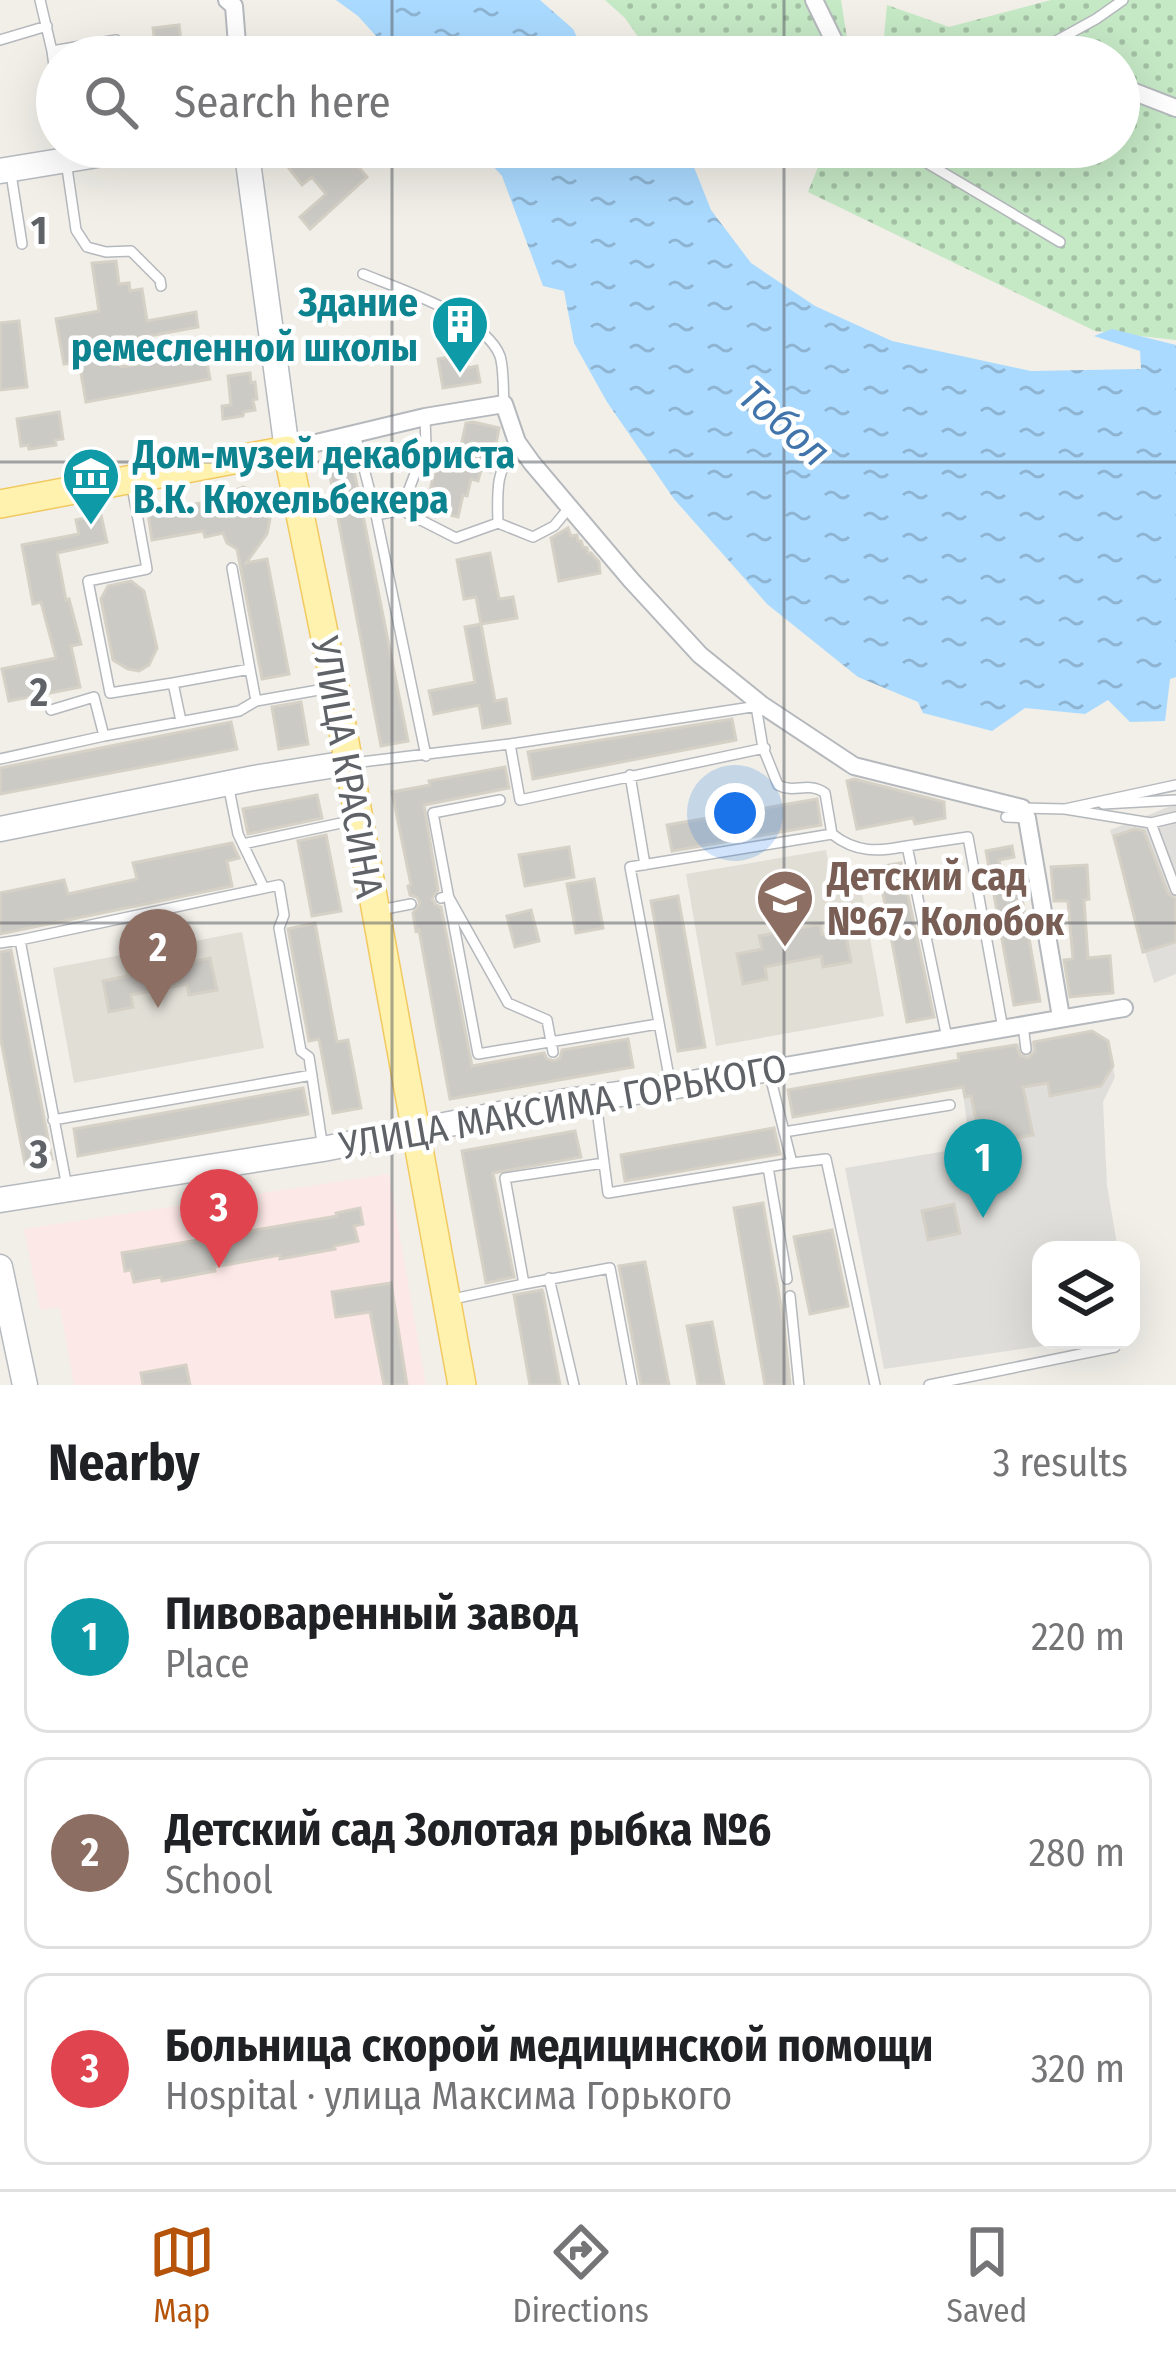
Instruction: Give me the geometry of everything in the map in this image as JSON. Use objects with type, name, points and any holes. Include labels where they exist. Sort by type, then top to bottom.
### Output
[{"type":"main road","points":[[0,504],[39,491],[131,482],[287,450]]},
{"type":"main road","name":"УЛИЦА КРАСИНА","points":[[287,450],[462,1385]]},
{"type":"street","points":[[227,0],[234,6],[236,36]]},
{"type":"street","points":[[814,0],[832,36]]},
{"type":"street","points":[[1140,94],[1176,108]]},
{"type":"street","points":[[5,170],[36,161]]},
{"type":"street","name":"УЛИЦА КРАСИНА","points":[[249,168],[287,450]]},
{"type":"street","points":[[287,450],[504,404],[517,442],[631,580],[700,655],[759,706],[854,766],[1018,814],[1061,1017]]},
{"type":"street","points":[[0,829],[348,763]]},
{"type":"street","name":"УЛИЦА МАКСИМА ГОРЬКОГО","points":[[0,1200],[416,1133],[559,1091],[595,1096],[671,1088],[1124,1008]]},
{"type":"street","points":[[0,1267],[25,1385]]},
{"type":"lane","points":[[40,0],[48,36]]},
{"type":"lane","points":[[1070,36],[1123,0]]},
{"type":"lane","points":[[0,40],[46,26]]},
{"type":"lane","points":[[67,168],[76,230],[87,247],[131,251],[161,286]]},
{"type":"lane","points":[[935,168],[1060,242]]},
{"type":"lane","points":[[5,170],[22,244]]},
{"type":"lane","points":[[363,274],[482,331],[500,357],[504,404]]},
{"type":"lane","points":[[401,510],[426,445],[425,418]]},
{"type":"lane","points":[[355,434],[426,756]]},
{"type":"lane","points":[[498,523],[497,481],[517,442]]},
{"type":"lane","points":[[131,482],[147,569],[88,581],[110,693],[250,669]]},
{"type":"lane","points":[[376,515],[401,510],[456,538],[498,523],[533,537],[554,526],[570,507]]},
{"type":"lane","points":[[232,568],[256,701]]},
{"type":"lane","points":[[173,682],[181,722]]},
{"type":"lane","points":[[0,759],[335,687]]},
{"type":"lane","points":[[51,710],[94,697],[104,736]]},
{"type":"lane","points":[[348,763],[426,756],[759,706],[765,748],[778,785],[786,789],[812,786],[825,793],[832,834],[844,844],[868,852],[968,837],[1003,1029]]},
{"type":"lane","points":[[510,744],[520,800],[765,748]]},
{"type":"lane","points":[[630,775],[645,865]]},
{"type":"lane","points":[[228,784],[243,844],[264,888]]},
{"type":"lane","points":[[1018,814],[1176,785]]},
{"type":"lane","points":[[500,800],[433,813],[444,897],[478,1054],[552,1047],[658,1024]]},
{"type":"lane","points":[[1092,803],[1176,800]]},
{"type":"lane","points":[[1065,809],[1151,823],[1176,817]]},
{"type":"lane","points":[[243,844],[359,820]]},
{"type":"lane","points":[[1151,823],[1176,890]]},
{"type":"lane","points":[[671,1088],[630,868],[832,834]]},
{"type":"lane","points":[[907,846],[946,1038]]},
{"type":"lane","points":[[0,944],[279,885],[284,915],[279,928],[301,1051],[309,1057],[323,1149]]},
{"type":"lane","points":[[444,897],[508,1003],[547,1020],[552,1047]]},
{"type":"lane","points":[[375,911],[411,904]]},
{"type":"lane","points":[[20,940],[67,1187]]},
{"type":"lane","points":[[1023,1025],[1026,1049]]},
{"type":"lane","points":[[768,1069],[792,1163]]},
{"type":"lane","points":[[53,1120],[312,1075]]},
{"type":"lane","points":[[595,1096],[608,1193],[826,1159],[875,1385]]},
{"type":"lane","points":[[784,1132],[950,1106]]},
{"type":"lane","points":[[524,1284],[505,1178],[604,1163]]},
{"type":"lane","points":[[768,1167],[787,1279]]},
{"type":"lane","points":[[447,1300],[610,1268],[632,1385]]},
{"type":"lane","points":[[549,1278],[574,1385]]},
{"type":"lane","points":[[790,1296],[799,1385]]},
{"type":"lane","points":[[929,1385],[1105,1349]]},
{"type":"shaded area","points":[[1176,804],[1176,974],[1154,983],[1110,830]]},
{"type":"shaded area","name":"Детский сад №67. Колобок","points":[[826,850],[832,882],[859,877],[884,1016],[716,1046],[686,874]]},
{"type":"shaded area","points":[[242,932],[264,1048],[74,1083],[53,968]]},
{"type":"shaded area","points":[[1092,1031],[1108,1041],[1115,1077],[1103,1102],[1107,1185],[1116,1241],[1032,1241],[1032,1347],[884,1369],[845,1168],[970,1147],[958,1054]]},
{"type":"shaded area","points":[[389,1174],[426,1385],[74,1385],[60,1307],[40,1310],[24,1229]]},
{"type":"green space","points":[[605,0],[841,0],[847,36],[637,36]]},
{"type":"green space","points":[[1051,0],[1176,0],[1176,113],[1140,99],[1140,36],[884,36],[887,5],[949,27]]},
{"type":"green space","points":[[1140,104],[1176,117],[1176,340],[1095,331],[808,192],[818,168],[1140,168]]},
{"type":"water","points":[[336,0],[540,0],[576,36],[376,36]]},
{"type":"water","name":"Тобол","points":[[495,168],[694,168],[711,210],[751,263],[815,306],[892,341],[1031,371],[1141,369],[1140,351],[1094,336],[1112,329],[1176,345],[1176,677],[1170,679],[1165,721],[1130,722],[1108,700],[1085,714],[1025,708],[992,731],[923,713],[918,702],[858,677],[767,604],[674,499],[607,402],[574,343],[564,291],[543,286],[502,176]]},
{"type":"building","points":[[179,25],[180,36],[154,36],[153,28]]},
{"type":"building","points":[[289,168],[360,168],[367,177],[310,229],[300,217],[326,194],[312,177],[302,185]]},
{"type":"building","points":[[116,261],[119,284],[129,283],[130,291],[142,289],[147,321],[196,312],[198,327],[116,342],[121,367],[205,352],[210,379],[86,402],[79,362],[64,364],[56,319],[99,311],[92,263]]},
{"type":"building","points":[[19,321],[27,387],[0,390],[0,323]]},
{"type":"building","name":"Здание ремесленной школы","points":[[466,354],[468,368],[477,366],[480,382],[443,388],[438,359]]},
{"type":"building","points":[[250,373],[251,383],[255,382],[255,410],[223,419],[222,406],[231,405],[228,376]]},
{"type":"building","points":[[59,412],[63,439],[55,440],[56,445],[21,446],[17,419]]},
{"type":"building","points":[[466,423],[499,428],[491,472],[481,470],[478,481],[471,479],[458,517],[437,512],[435,517],[425,512],[436,465],[442,467],[445,455],[453,457]]},
{"type":"building","points":[[351,455],[408,741],[381,746],[327,460]]},
{"type":"building","points":[[243,487],[262,495],[268,508],[267,534],[246,563],[267,559],[289,674],[262,679],[237,549],[223,533],[205,537],[203,531],[152,540],[148,513],[222,499]]},
{"type":"building","points":[[101,515],[107,542],[57,553],[81,644],[71,646],[80,687],[9,701],[2,669],[56,658],[41,602],[33,604],[22,545],[79,534],[76,520]]},
{"type":"building","points":[[568,528],[599,562],[600,573],[559,581],[551,538]]},
{"type":"building","points":[[490,553],[499,599],[513,597],[517,618],[481,624],[476,597],[464,599],[457,560]]},
{"type":"building","points":[[131,581],[144,591],[157,648],[149,665],[139,671],[113,660],[101,599],[108,586]]},
{"type":"building","points":[[481,624],[495,701],[506,699],[510,723],[483,728],[479,705],[434,714],[429,691],[475,682],[465,627]]},
{"type":"building","points":[[301,702],[308,744],[279,749],[272,707]]},
{"type":"building","points":[[732,719],[736,740],[533,779],[528,752]]},
{"type":"building","points":[[231,722],[237,749],[0,794],[0,768]]},
{"type":"building","points":[[505,767],[509,788],[424,805],[438,890],[432,899],[441,907],[472,1066],[544,1053],[554,1061],[562,1050],[628,1039],[633,1067],[450,1099],[413,913],[420,903],[410,895],[392,792]]},
{"type":"building","points":[[847,781],[944,802],[945,818],[915,824],[913,818],[857,829]]},
{"type":"building","points":[[317,795],[322,818],[248,834],[243,809]]},
{"type":"building","points":[[817,799],[821,825],[672,851],[667,825]]},
{"type":"building","points":[[1144,831],[1168,893],[1176,899],[1176,942],[1143,952],[1114,836]]},
{"type":"building","points":[[326,835],[341,911],[312,916],[298,841]]},
{"type":"building","points":[[232,843],[239,858],[227,861],[232,886],[0,934],[0,893],[64,880],[68,894],[137,879],[133,863]]},
{"type":"building","points":[[1012,846],[1014,857],[999,860],[1001,871],[1017,870],[1040,1001],[1014,1005],[986,851]]},
{"type":"building","points":[[569,847],[574,877],[525,886],[519,855]]},
{"type":"building","points":[[901,863],[934,1017],[907,1022],[878,867]]},
{"type":"building","points":[[1087,865],[1088,958],[1110,956],[1113,993],[1070,997],[1064,960],[1073,959],[1068,901],[1054,901],[1051,867]]},
{"type":"building","points":[[594,879],[603,928],[576,933],[567,884]]},
{"type":"building","points":[[678,896],[705,1047],[678,1051],[651,901]]},
{"type":"building","points":[[531,910],[539,941],[515,947],[507,916]]},
{"type":"building","points":[[315,923],[337,1042],[348,1040],[361,1108],[333,1113],[319,1039],[309,1041],[288,929]]},
{"type":"building","points":[[820,924],[822,935],[845,930],[851,962],[823,967],[821,956],[765,967],[767,979],[743,984],[737,954],[762,949],[759,936]]},
{"type":"building","points":[[11,950],[52,1159],[25,1164],[0,1035],[0,952]]},
{"type":"building","points":[[186,952],[188,963],[210,958],[217,990],[189,995],[187,984],[131,995],[133,1007],[109,1012],[103,981],[128,976],[126,964]]},
{"type":"building","points":[[1092,1031],[1108,1041],[1113,1066],[1101,1086],[1050,1096],[1048,1083],[1023,1087],[1033,1135],[981,1145],[971,1096],[965,1097],[963,1087],[793,1117],[788,1090],[959,1060],[958,1054],[1016,1045],[1020,1055],[1028,1058],[1035,1051],[1034,1042]]},
{"type":"building","points":[[303,1088],[308,1114],[78,1156],[74,1129]]},
{"type":"building","points":[[774,1128],[780,1154],[625,1181],[621,1155]]},
{"type":"building","points":[[575,1131],[581,1157],[493,1173],[514,1277],[486,1283],[462,1151]]},
{"type":"building","points":[[763,1203],[783,1318],[787,1385],[765,1385],[734,1208]]},
{"type":"building","points":[[954,1204],[960,1233],[928,1240],[922,1211]]},
{"type":"building","points":[[360,1208],[363,1224],[354,1226],[358,1241],[335,1249],[214,1267],[215,1271],[162,1281],[161,1277],[134,1282],[131,1270],[125,1271],[122,1253]]},
{"type":"building","points":[[832,1230],[848,1306],[810,1314],[794,1237]]},
{"type":"building","points":[[645,1262],[669,1385],[641,1385],[619,1266]]},
{"type":"building","points":[[391,1283],[407,1385],[384,1385],[370,1312],[336,1317],[332,1292]]},
{"type":"building","points":[[542,1290],[560,1385],[530,1385],[514,1295]]},
{"type":"building","points":[[712,1322],[724,1385],[698,1385],[687,1326]]},
{"type":"building","points":[[186,1365],[190,1385],[143,1385],[141,1373]]},
{"type":"place","name":"Здание ремесленной школы","points":[[460,375]]},
{"type":"place","name":"Дом-музей декабриста В.К. Кюхельбекера","points":[[91,527]]},
{"type":"place","name":"Детский сад №67. Колобок","points":[[785,949]]},
{"type":"place","name":"Детский сад Золотая рыбка №6","points":[[158,1008]]},
{"type":"place","name":"Пивоваренный завод","points":[[983,1218]]},
{"type":"place","name":"Больница скорой медицинской помощи","points":[[219,1268]]}]
